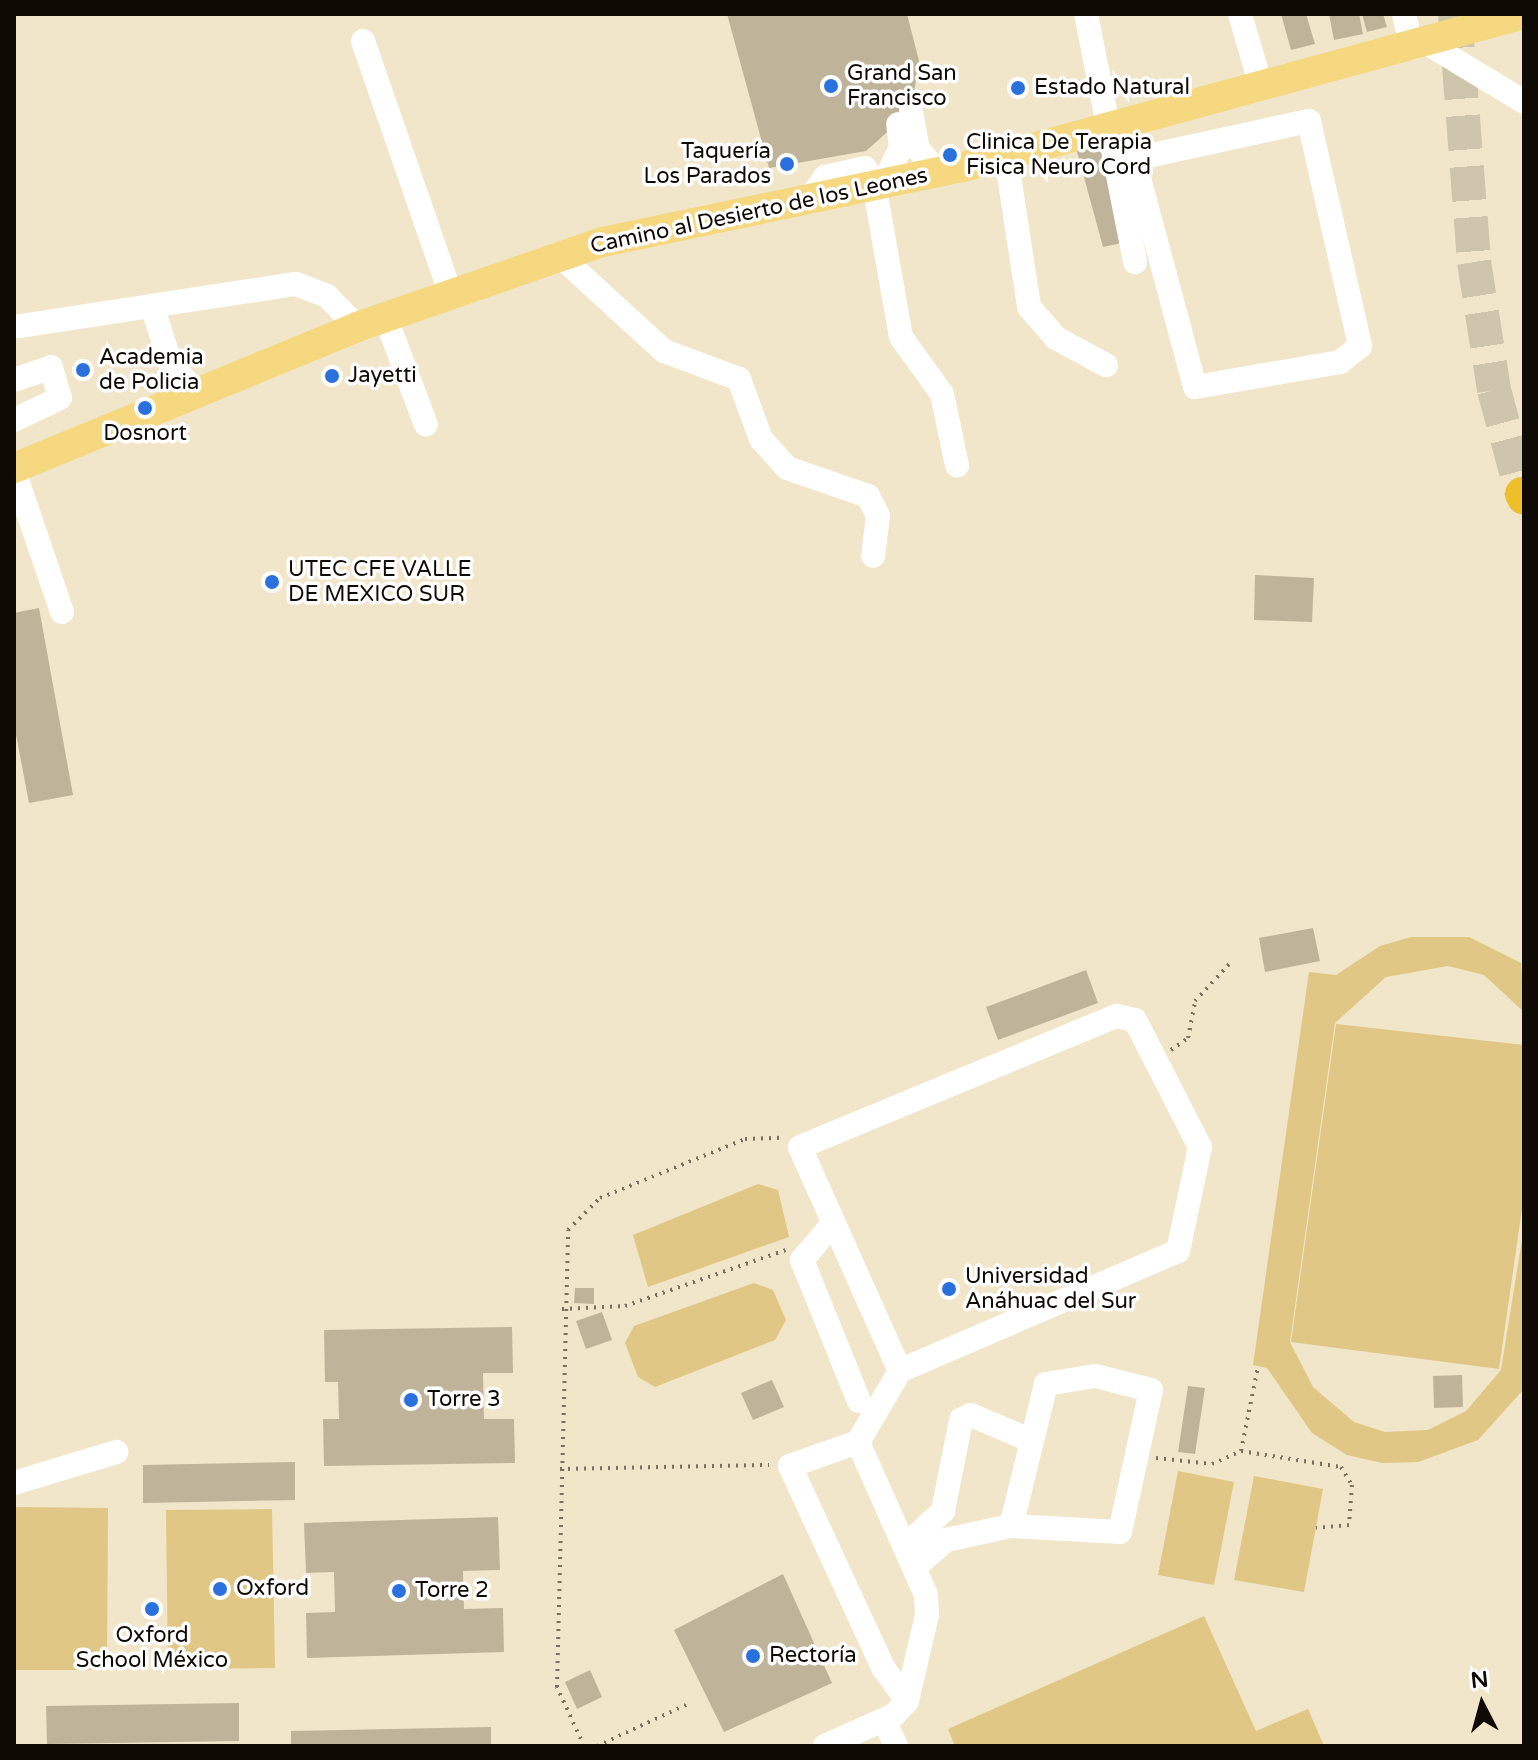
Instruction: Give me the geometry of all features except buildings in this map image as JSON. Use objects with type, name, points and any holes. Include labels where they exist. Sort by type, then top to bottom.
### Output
[{"type":"main road","name":"Camino al Desierto de los Leones","points":[[14,469],[385,316],[560,256],[1006,156],[1250,85],[1421,47],[1524,14]]},
{"type":"street","points":[[1086,14],[1135,262]]},
{"type":"street","points":[[1240,14],[1250,85],[1251,132]]},
{"type":"street","points":[[1404,14],[1421,47],[1524,102]]},
{"type":"street","points":[[363,41],[450,292]]},
{"type":"street","points":[[1303,120],[1313,126],[1360,346],[1340,362],[1204,390],[1188,383],[1133,164],[1251,132],[1303,120]]},
{"type":"street","points":[[903,127],[918,149],[929,174]]},
{"type":"street","points":[[903,127],[929,174]]},
{"type":"street","points":[[903,127],[879,183],[901,337],[942,394],[957,465]]},
{"type":"street","points":[[1006,156],[1029,307],[1056,338],[1106,365]]},
{"type":"street","points":[[560,256],[664,351],[739,379],[761,439],[787,468],[868,496],[878,516],[873,556]]},
{"type":"street","points":[[14,327],[296,284],[327,296],[357,327]]},
{"type":"street","points":[[152,306],[171,365],[199,394]]},
{"type":"street","points":[[385,316],[426,425]]},
{"type":"street","points":[[14,380],[51,367],[60,398],[14,420]]},
{"type":"street","points":[[14,469],[62,612]]},
{"type":"street","points":[[842,1447],[859,1401],[896,1364],[1170,1256],[1185,1229],[1200,1147],[1135,1020],[1117,1016],[803,1143],[800,1152],[831,1226],[896,1364]]},
{"type":"street","points":[[831,1226],[803,1253],[859,1401]]},
{"type":"street","points":[[896,1364],[842,1447],[790,1470],[884,1669],[907,1701]]},
{"type":"street","points":[[910,1557],[946,1540],[1011,1526],[1120,1532],[1141,1456],[1151,1390],[1095,1376],[1046,1384],[1011,1526]]},
{"type":"street","points":[[910,1557],[943,1511],[961,1420],[971,1415],[1030,1440]]},
{"type":"street","points":[[825,1746],[884,1720],[907,1701],[927,1615],[910,1557],[842,1447]]},
{"type":"street","points":[[14,1483],[116,1452]]},
{"type":"street","points":[[884,1720],[896,1746]]},
{"type":"path","points":[[1155,1058],[1188,1038],[1195,1001],[1232,961]]},
{"type":"path","points":[[584,1746],[557,1687],[562,1309],[568,1230],[600,1198],[745,1139],[803,1143]]},
{"type":"path","points":[[562,1309],[625,1306],[779,1251],[803,1253]]},
{"type":"path","points":[[1241,1451],[1258,1367]]},
{"type":"path","points":[[1141,1456],[1212,1464],[1241,1451],[1341,1467],[1352,1485],[1349,1525],[1316,1528]]},
{"type":"path","points":[[560,1469],[758,1463],[790,1470]]},
{"type":"path","points":[[597,1746],[690,1703]]},
{"type":"shaded area","points":[[1411,937],[1469,937],[1521,963],[1524,1012],[1484,975],[1448,966],[1386,977],[1335,1023],[1290,1342],[1313,1387],[1354,1422],[1385,1432],[1428,1430],[1466,1411],[1501,1370],[1524,1227],[1524,1389],[1478,1440],[1418,1462],[1382,1463],[1347,1455],[1312,1433],[1267,1368],[1253,1365],[1309,972],[1336,975],[1380,946]]},
{"type":"shaded area","points":[[1336,1024],[1524,1045],[1524,1195],[1499,1369],[1291,1342]]},
{"type":"shaded area","points":[[758,1184],[778,1190],[789,1237],[648,1287],[633,1235]]},
{"type":"shaded area","points":[[754,1283],[773,1290],[786,1320],[775,1340],[655,1387],[638,1377],[625,1343],[634,1326]]},
{"type":"shaded area","points":[[1178,1471],[1234,1482],[1214,1585],[1158,1575]]},
{"type":"shaded area","points":[[1254,1476],[1323,1489],[1304,1592],[1234,1580]]},
{"type":"shaded area","points":[[14,1507],[108,1508],[107,1670],[14,1670]]},
{"type":"shaded area","name":"Oxford","points":[[272,1509],[275,1668],[168,1669],[166,1510]]},
{"type":"shaded area","points":[[1204,1616],[1256,1731],[1308,1709],[1324,1746],[955,1746],[948,1729]]},
{"type":"tunnel","points":[[1455,14],[1474,262],[1494,390],[1522,494]]},
{"type":"place","name":"Grand San Francisco","points":[[831,86]]},
{"type":"place","name":"Estado Natural","points":[[1018,88]]},
{"type":"place","name":"Clinica De Terapia Fisica Neuro Cord","points":[[950,155]]},
{"type":"place","name":"Taquería Los Parados","points":[[787,164]]},
{"type":"place","name":"Academia de Policia","points":[[83,370]]},
{"type":"place","name":"Jayetti","points":[[332,376]]},
{"type":"place","name":"Dosnort","points":[[145,408]]},
{"type":"place","name":"UTEC CFE VALLE DE MEXICO SUR","points":[[272,582]]},
{"type":"place","name":"Universidad Anáhuac del Sur","points":[[949,1289]]},
{"type":"place","name":"Torre 3","points":[[411,1400]]},
{"type":"place","name":"Oxford","points":[[220,1589]]},
{"type":"place","name":"Torre 2","points":[[399,1591]]},
{"type":"place","name":"Oxford School México","points":[[152,1609]]},
{"type":"place","name":"Rectoría","points":[[753,1656]]}]
